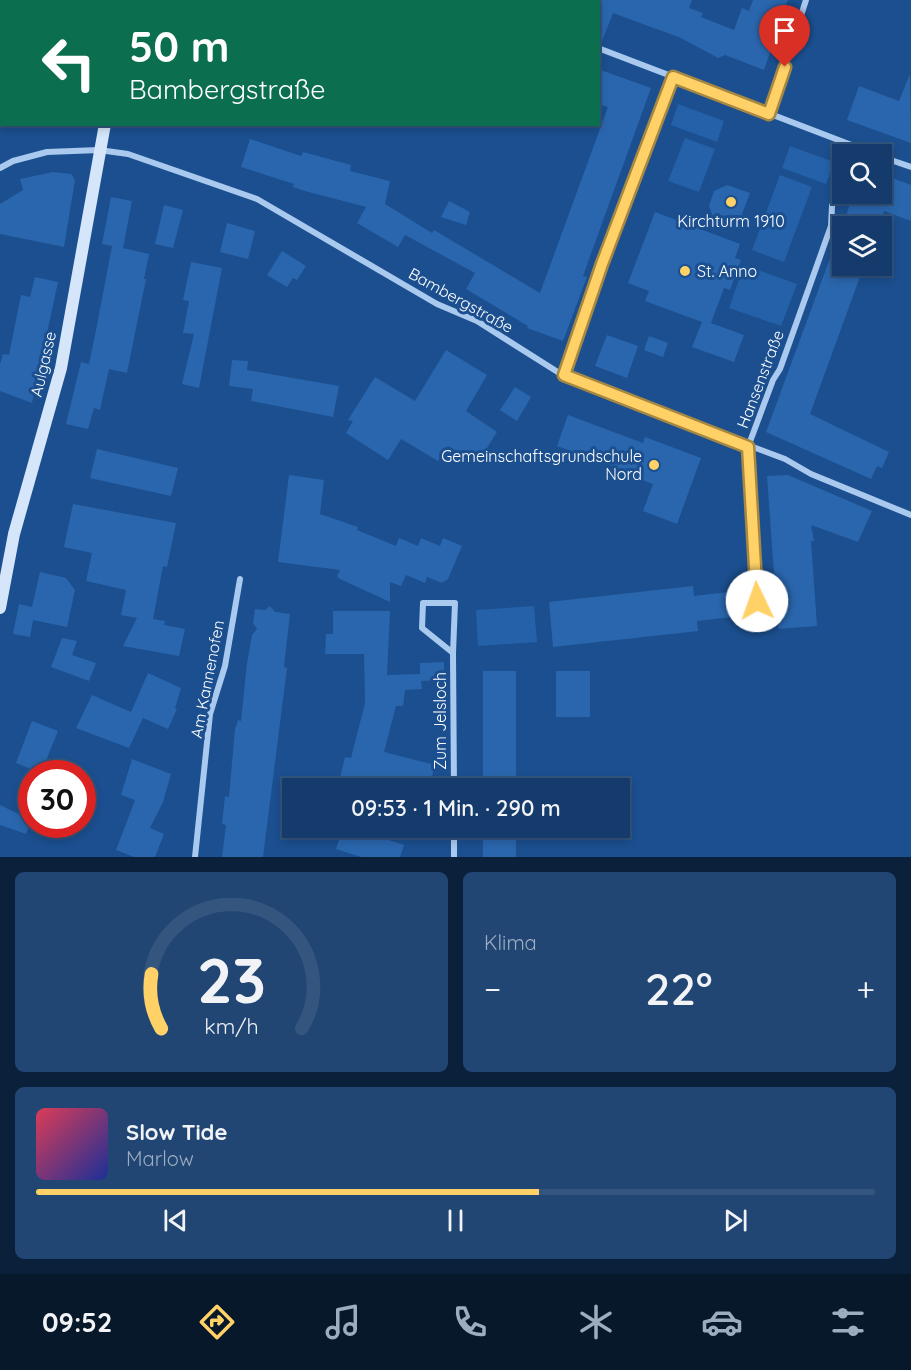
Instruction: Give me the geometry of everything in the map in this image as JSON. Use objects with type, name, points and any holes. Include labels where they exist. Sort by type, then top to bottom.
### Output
[{"type":"main road","name":"Aulgasse","points":[[0,608],[14,534],[62,368],[105,126]]},
{"type":"street","points":[[769,114],[806,0]]},
{"type":"street","points":[[600,49],[848,144]]},
{"type":"street","points":[[564,375],[606,254],[673,77]]},
{"type":"street","name":"Bambergstraße","points":[[0,168],[47,152],[99,150],[128,154],[257,199],[437,304],[477,321],[564,375],[748,447],[785,459],[811,474],[911,515]]},
{"type":"street","points":[[892,160],[911,167]]},
{"type":"street","name":"Hansenstraße","points":[[757,601],[748,447],[773,380],[780,369],[831,226],[833,204]]},
{"type":"street","name":"Am Kannenofen","points":[[195,857],[210,714],[225,666],[240,579]]},
{"type":"street","name":"Zum Jelsloch","points":[[453,653],[422,628],[423,603],[455,603],[454,778]]},
{"type":"street","points":[[454,838],[454,857]]},
{"type":"shaded area","points":[[678,104],[724,121],[717,142],[671,125]]},
{"type":"shaded area","points":[[685,138],[715,149],[699,192],[668,181]]},
{"type":"shaded area","points":[[790,146],[832,161],[826,184],[782,168]]},
{"type":"shaded area","points":[[780,175],[812,187],[784,262],[752,250]]},
{"type":"shaded area","points":[[744,265],[797,284],[781,326],[729,308]]},
{"type":"shaded area","points":[[534,606],[537,642],[478,646],[476,610]]},
{"type":"building","points":[[600,0],[692,0],[689,8],[703,13],[701,17],[734,30],[742,8],[749,11],[753,0],[788,0],[764,70],[725,55],[718,58],[681,38],[613,13],[601,44]]},
{"type":"building","points":[[600,70],[651,88],[583,276],[587,277],[563,341],[527,328],[528,326],[466,289],[475,273],[405,235],[398,247],[357,223],[366,207],[305,191],[293,187],[294,184],[241,167],[250,139],[301,156],[303,152],[351,165],[350,171],[390,181],[385,204],[432,233],[434,230],[540,293],[608,107],[600,105]]},
{"type":"building","points":[[910,74],[911,143],[847,120],[859,86],[899,101]]},
{"type":"building","points":[[53,172],[71,174],[75,180],[64,247],[0,234],[0,204],[23,190],[20,179]]},
{"type":"building","points":[[892,178],[911,185],[911,221],[884,211],[882,216],[846,216],[850,204],[892,204]]},
{"type":"building","name":"Kirchturm 1910","points":[[727,185],[750,193],[742,214],[744,220],[718,230],[709,206],[714,191]]},
{"type":"building","points":[[111,197],[132,201],[123,248],[149,254],[127,373],[109,369],[100,410],[94,408],[88,429],[66,424],[81,362],[89,364],[97,325],[112,246],[102,244]]},
{"type":"building","points":[[449,201],[470,212],[466,225],[441,217]]},
{"type":"building","points":[[164,205],[183,210],[173,248],[155,244]]},
{"type":"building","name":"St. Anno","points":[[655,212],[740,244],[735,258],[741,260],[730,290],[724,288],[711,323],[744,335],[734,362],[692,347],[702,322],[645,301],[649,291],[628,283]]},
{"type":"building","points":[[227,223],[255,231],[248,259],[220,252]]},
{"type":"building","points":[[282,251],[306,266],[297,280],[293,278],[287,287],[267,275]]},
{"type":"building","points":[[832,253],[832,276],[860,276],[810,414],[889,452],[882,468],[877,466],[871,479],[766,432]]},
{"type":"building","points":[[191,262],[222,268],[199,388],[182,384],[194,334],[183,333],[189,301],[183,300]]},
{"type":"building","points":[[35,277],[58,282],[32,403],[0,391],[0,364],[3,354],[9,355],[21,295],[30,297]]},
{"type":"building","points":[[607,335],[638,346],[627,378],[595,366]]},
{"type":"building","points":[[649,336],[668,343],[663,357],[644,350]]},
{"type":"building","points":[[446,350],[487,375],[466,411],[497,432],[477,464],[448,446],[438,461],[401,439],[388,460],[346,433],[353,421],[348,420],[375,377],[415,401]]},
{"type":"building","points":[[232,360],[248,361],[247,370],[339,386],[333,417],[251,401],[253,389],[229,386]]},
{"type":"building","points":[[515,387],[531,397],[517,421],[500,410]]},
{"type":"building","name":"Gemeinschaftsgrundschule Nord","points":[[568,415],[643,443],[645,437],[701,458],[677,524],[643,511],[653,484],[631,476],[632,473],[557,446]]},
{"type":"building","points":[[97,449],[178,468],[171,496],[90,478]]},
{"type":"building","points":[[289,475],[324,480],[320,514],[358,527],[357,530],[396,546],[399,538],[418,546],[421,538],[440,546],[443,538],[462,546],[448,579],[442,583],[427,577],[425,583],[406,575],[401,586],[390,582],[390,602],[340,579],[337,576],[340,570],[278,562]]},
{"type":"building","points":[[788,475],[872,511],[858,542],[811,525],[814,541],[811,541],[817,626],[778,629],[767,476]]},
{"type":"building","points":[[73,504],[176,523],[167,567],[163,566],[153,619],[165,621],[164,625],[185,629],[179,656],[123,646],[137,618],[121,615],[126,590],[86,581],[92,553],[64,547]]},
{"type":"building","points":[[40,572],[66,578],[75,590],[67,627],[33,620],[30,637],[13,634],[19,604],[32,607]]},
{"type":"building","points":[[693,586],[694,596],[737,591],[740,616],[697,621],[698,631],[553,647],[549,602]]},
{"type":"building","points":[[270,606],[275,612],[290,614],[284,667],[287,668],[263,857],[222,857],[226,825],[222,824],[225,796],[229,797],[235,729],[238,720],[241,721],[247,663],[252,635],[257,629],[253,623],[255,609],[265,610]]},
{"type":"building","points":[[333,611],[390,611],[387,675],[420,674],[420,663],[444,662],[444,680],[421,681],[422,689],[405,690],[403,706],[396,706],[384,752],[435,765],[432,778],[340,778],[345,757],[351,758],[365,703],[364,654],[325,654],[326,634],[333,634]]},
{"type":"building","points":[[62,638],[77,641],[72,655],[96,663],[89,681],[51,667]]},
{"type":"building","points":[[483,671],[516,671],[516,777],[483,777]]},
{"type":"building","points":[[556,671],[590,671],[590,717],[556,717]]},
{"type":"building","points":[[148,673],[181,688],[175,708],[177,709],[168,729],[143,718],[129,748],[76,728],[92,695],[131,712]]},
{"type":"building","points":[[32,721],[58,731],[46,760],[18,760],[18,764],[16,763]]},
{"type":"building","points":[[132,759],[171,774],[163,802],[150,828],[164,834],[155,857],[134,857],[116,850],[135,800],[121,795]]},
{"type":"building","points":[[0,805],[18,814],[18,831],[0,825]]},
{"type":"building","points":[[340,838],[383,838],[404,845],[400,857],[361,857],[336,849]]},
{"type":"building","points":[[483,838],[516,838],[516,857],[483,857]]},
{"type":"place","name":"Kirchturm 1910","points":[[731,202]]},
{"type":"place","name":"St. Anno","points":[[685,271]]},
{"type":"place","name":"Gemeinschaftsgrundschule Nord","points":[[654,465]]},
{"type":"route","points":[[757,601],[748,447],[564,375],[636,171],[673,77],[769,114],[785,67]]}]
